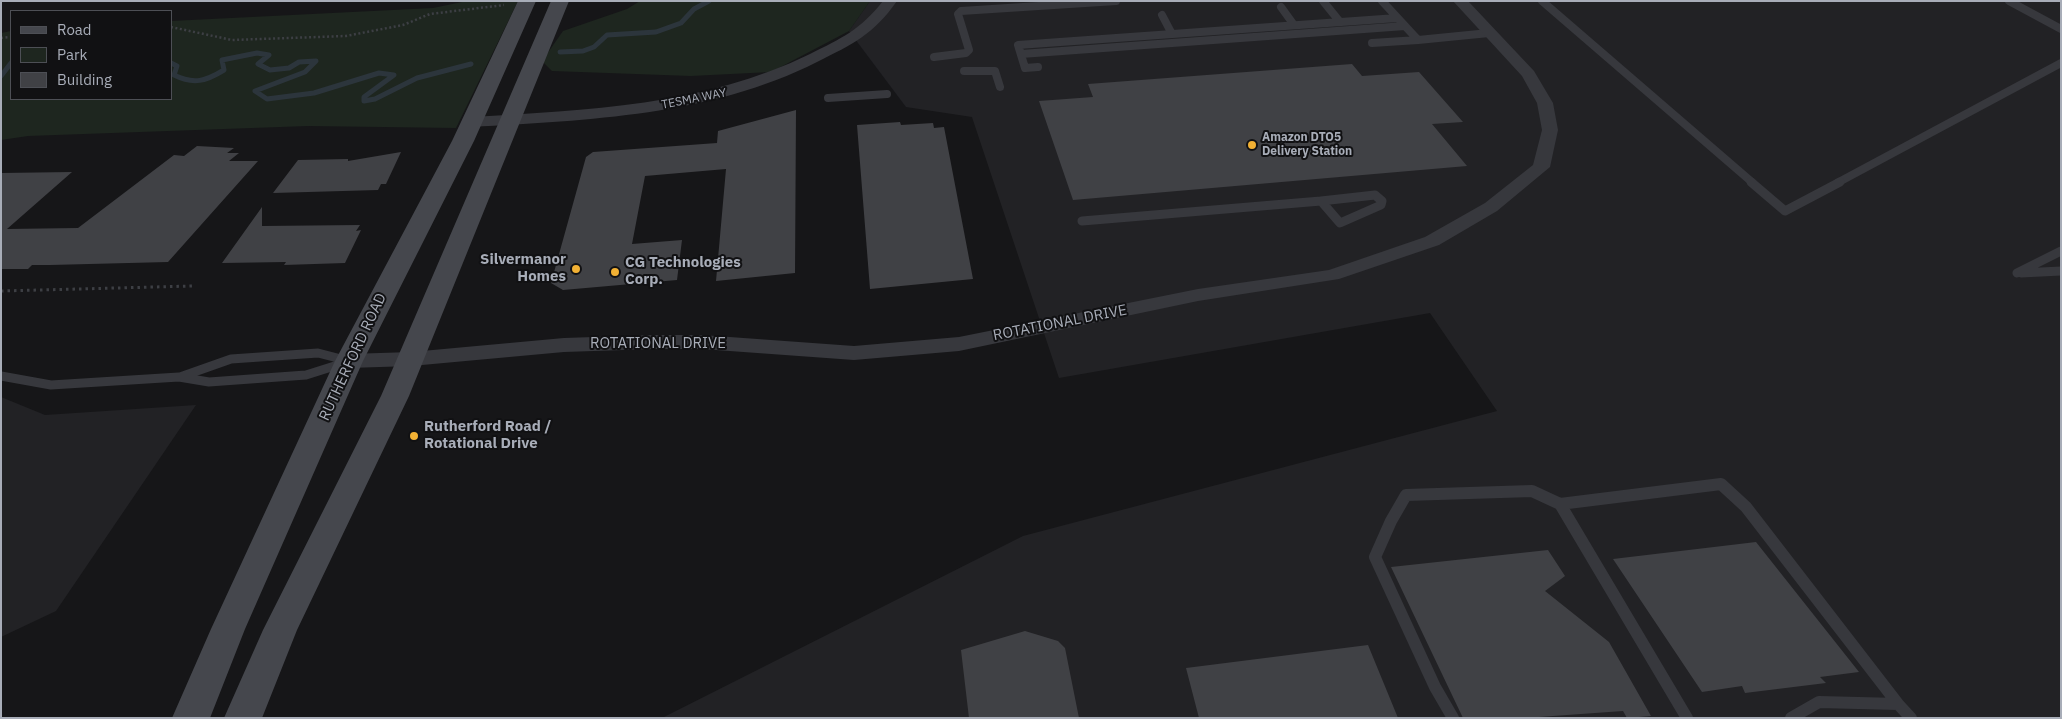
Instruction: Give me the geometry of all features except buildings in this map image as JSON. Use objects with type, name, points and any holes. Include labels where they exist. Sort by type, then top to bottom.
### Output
[{"type":"main road","name":"RUTHERFORD ROAD","points":[[191,718],[228,629],[350,361],[472,122],[527,1]]},
{"type":"main road","points":[[244,718],[280,630],[395,396],[560,1]]},
{"type":"street","name":"TESMA WAY","points":[[472,122],[595,114],[665,105],[745,88],[803,65],[866,30],[890,1]]},
{"type":"street","name":"ROTATIONAL DRIVE","points":[[350,361],[411,358],[564,345],[653,342],[702,342],[854,353],[959,344],[1198,296],[1332,275],[1432,241],[1492,207],[1541,167],[1550,130],[1545,102],[1528,74],[1460,1]]},
{"type":"lane","points":[[934,57],[966,53],[969,50],[958,14],[962,11],[1116,1]]},
{"type":"lane","points":[[1323,1],[1340,22]]},
{"type":"lane","points":[[1382,1],[1418,40]]},
{"type":"lane","points":[[1542,1],[1785,211],[2061,63]]},
{"type":"lane","points":[[2009,1],[2061,29]]},
{"type":"lane","points":[[1281,7],[1294,25]]},
{"type":"lane","points":[[1162,15],[1172,34]]},
{"type":"lane","points":[[1038,67],[1025,68],[1018,45],[1397,18]]},
{"type":"lane","points":[[1021,54],[1405,26]]},
{"type":"lane","points":[[1372,43],[1489,33]]},
{"type":"lane","points":[[964,71],[995,71],[1000,87]]},
{"type":"lane","points":[[828,98],[887,94]]},
{"type":"lane","points":[[1082,221],[1375,196],[1382,201],[1381,205],[1340,223],[1321,201]]},
{"type":"lane","points":[[2061,251],[2017,273],[2061,272]]},
{"type":"lane","points":[[179,377],[231,359],[318,353],[350,361]]},
{"type":"lane","points":[[1,376],[51,385],[179,377],[209,382],[306,375],[350,361]]},
{"type":"lane","points":[[1453,718],[1435,687],[1375,557],[1391,521],[1406,495],[1532,491],[1560,504],[1722,484],[1746,507],[1898,704],[1911,718]]},
{"type":"lane","points":[[1560,504],[1687,718]]},
{"type":"lane","points":[[1791,718],[1819,702],[1898,704]]},
{"type":"path","points":[[172,27],[184,28],[202,35],[225,36],[232,40],[346,36],[403,25],[430,14],[508,4]]},
{"type":"path","points":[[1,291],[193,286]]},
{"type":"shaded area","points":[[870,1],[2061,1],[2061,718],[662,718],[1023,536],[1497,411],[1430,313],[1059,378],[972,117],[906,107],[849,31]]},
{"type":"shaded area","points":[[1,397],[45,415],[196,405],[56,611],[1,637]]},
{"type":"green space","points":[[467,1],[518,1],[456,128],[308,126],[28,136],[1,140],[1,33],[10,31],[10,100],[172,100],[172,21],[433,8]]},
{"type":"green space","points":[[640,1],[870,1],[849,31],[771,72],[691,76],[552,71],[542,61],[563,31],[627,9]]},
{"type":"waterway","points":[[560,52],[583,51],[594,47],[607,35],[656,32],[681,23],[694,9],[709,1]]},
{"type":"waterway","points":[[172,64],[177,66],[174,75],[194,81],[206,79],[224,70],[222,60],[257,53],[269,55],[258,64],[270,70],[289,68],[299,62],[316,61],[305,72],[255,91],[267,99],[314,93],[379,73],[394,75],[364,97],[364,101],[375,99],[417,78],[471,64]]},
{"type":"waterway","points":[[1,76],[10,64]]},
{"type":"place","name":"Amazon DTO5 Delivery Station","points":[[1252,145]]},
{"type":"place","name":"Silvermanor Homes","points":[[576,269]]},
{"type":"place","name":"CG Technologies Corp.","points":[[615,272]]},
{"type":"place","name":"Rutherford Road / Rotational Drive","points":[[414,436]]}]
